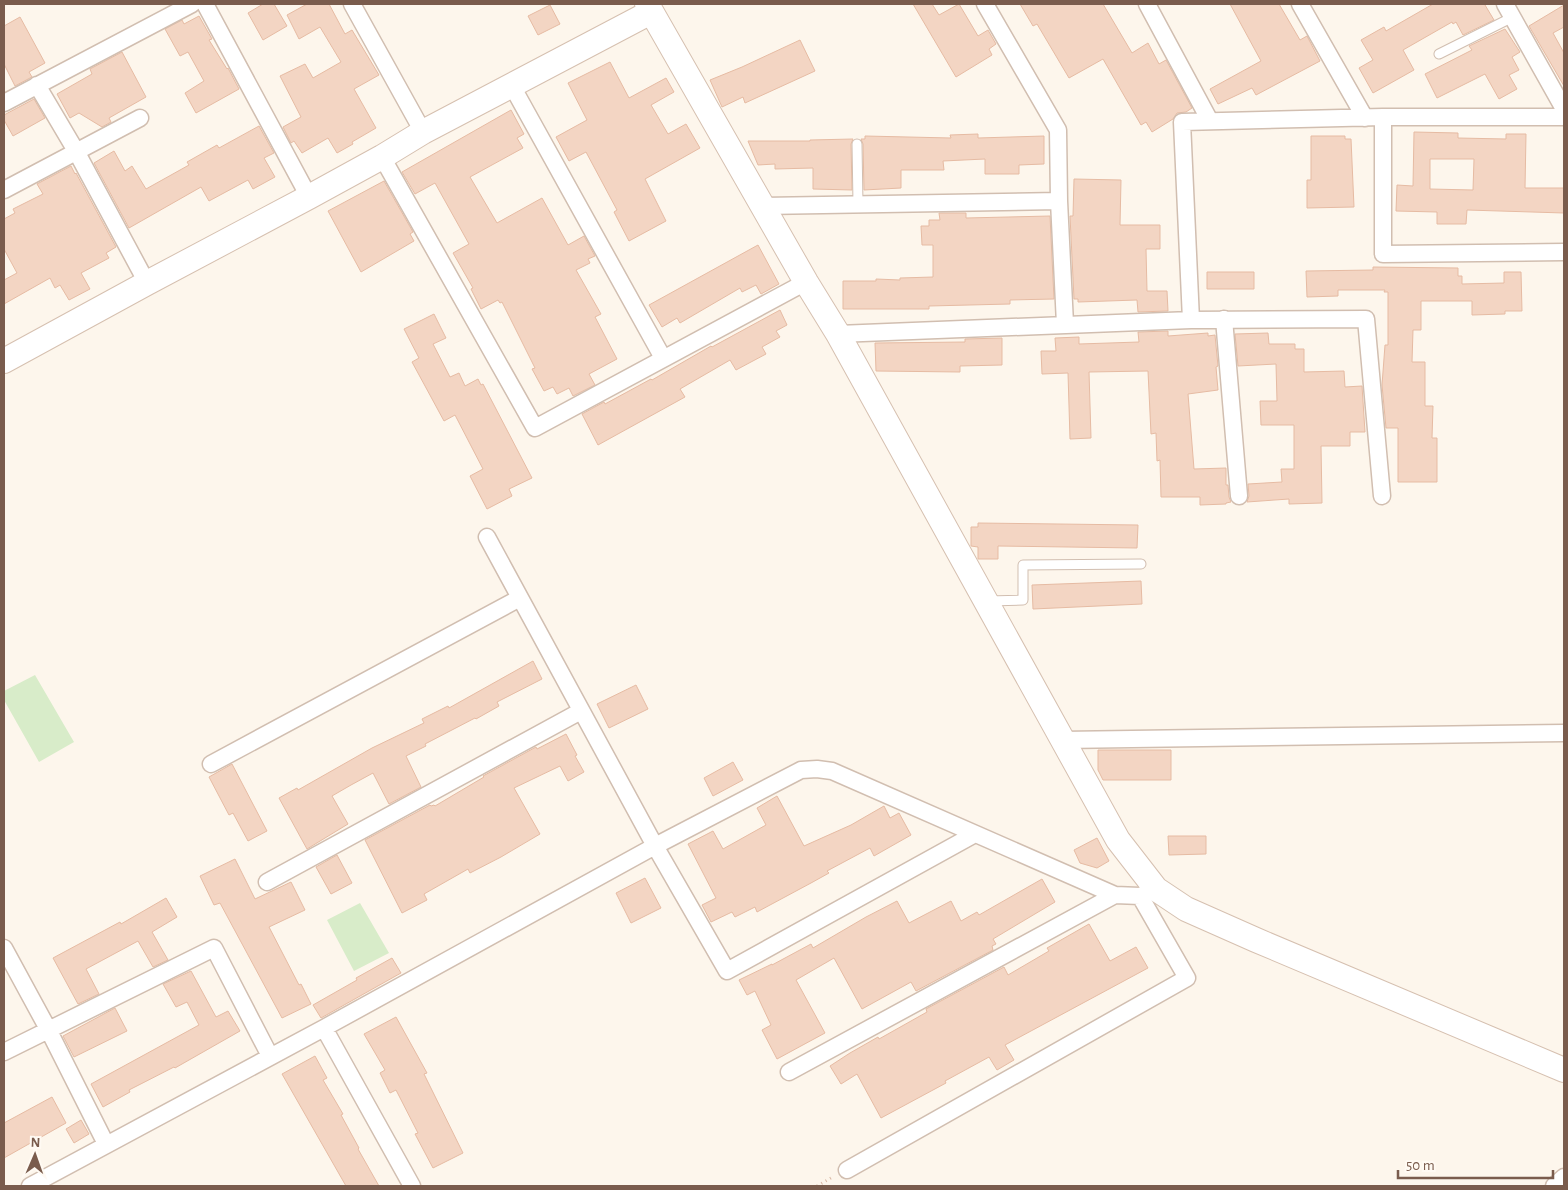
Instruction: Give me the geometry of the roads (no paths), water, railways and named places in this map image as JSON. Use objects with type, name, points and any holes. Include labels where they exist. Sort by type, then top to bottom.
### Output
[{"type":"street","points":[[4,103],[192,4]]},
{"type":"street","points":[[205,4],[310,197]]},
{"type":"street","points":[[352,4],[424,132]]},
{"type":"street","points":[[986,4],[1058,130],[1059,201],[1065,324]]},
{"type":"street","points":[[1147,4],[1210,120]]},
{"type":"street","points":[[1300,4],[1365,118]]},
{"type":"street","points":[[4,361],[147,282],[310,197],[649,8],[806,282],[838,334],[1148,892],[1187,978],[847,1170]]},
{"type":"street","points":[[1509,10],[1564,108]]},
{"type":"street","points":[[37,85],[76,151],[147,282]]},
{"type":"street","points":[[512,86],[663,358]]},
{"type":"street","points":[[1191,320],[1182,122],[1383,117],[1564,117]]},
{"type":"street","points":[[1383,117],[1383,254],[1564,252]]},
{"type":"street","points":[[4,190],[140,118]]},
{"type":"street","points":[[382,157],[535,428],[806,282]]},
{"type":"street","points":[[763,206],[1059,201]]},
{"type":"street","points":[[1224,319],[1239,496]]},
{"type":"street","points":[[838,334],[1224,319],[1366,319],[1382,496]]},
{"type":"street","points":[[487,537],[655,846],[727,971],[975,834]]},
{"type":"street","points":[[211,764],[520,598]]},
{"type":"street","points":[[267,882],[581,711]]},
{"type":"street","points":[[1062,740],[1564,733]]},
{"type":"street","points":[[30,1186],[324,1028],[655,846],[801,770],[817,769],[832,771],[1115,895]]},
{"type":"street","points":[[789,1072],[1115,895],[1148,892],[1256,940],[1564,1070]]},
{"type":"street","points":[[4,948],[48,1029],[106,1144]]},
{"type":"street","points":[[4,1052],[214,948],[270,1056]]},
{"type":"street","points":[[324,1028],[412,1186]]},
{"type":"street","points":[[1554,1186],[1564,1177]]},
{"type":"lane","points":[[1439,54],[1509,10]]},
{"type":"lane","points":[[857,144],[858,204]]},
{"type":"lane","points":[[986,601],[1023,600],[1023,565],[1141,564]]}]
